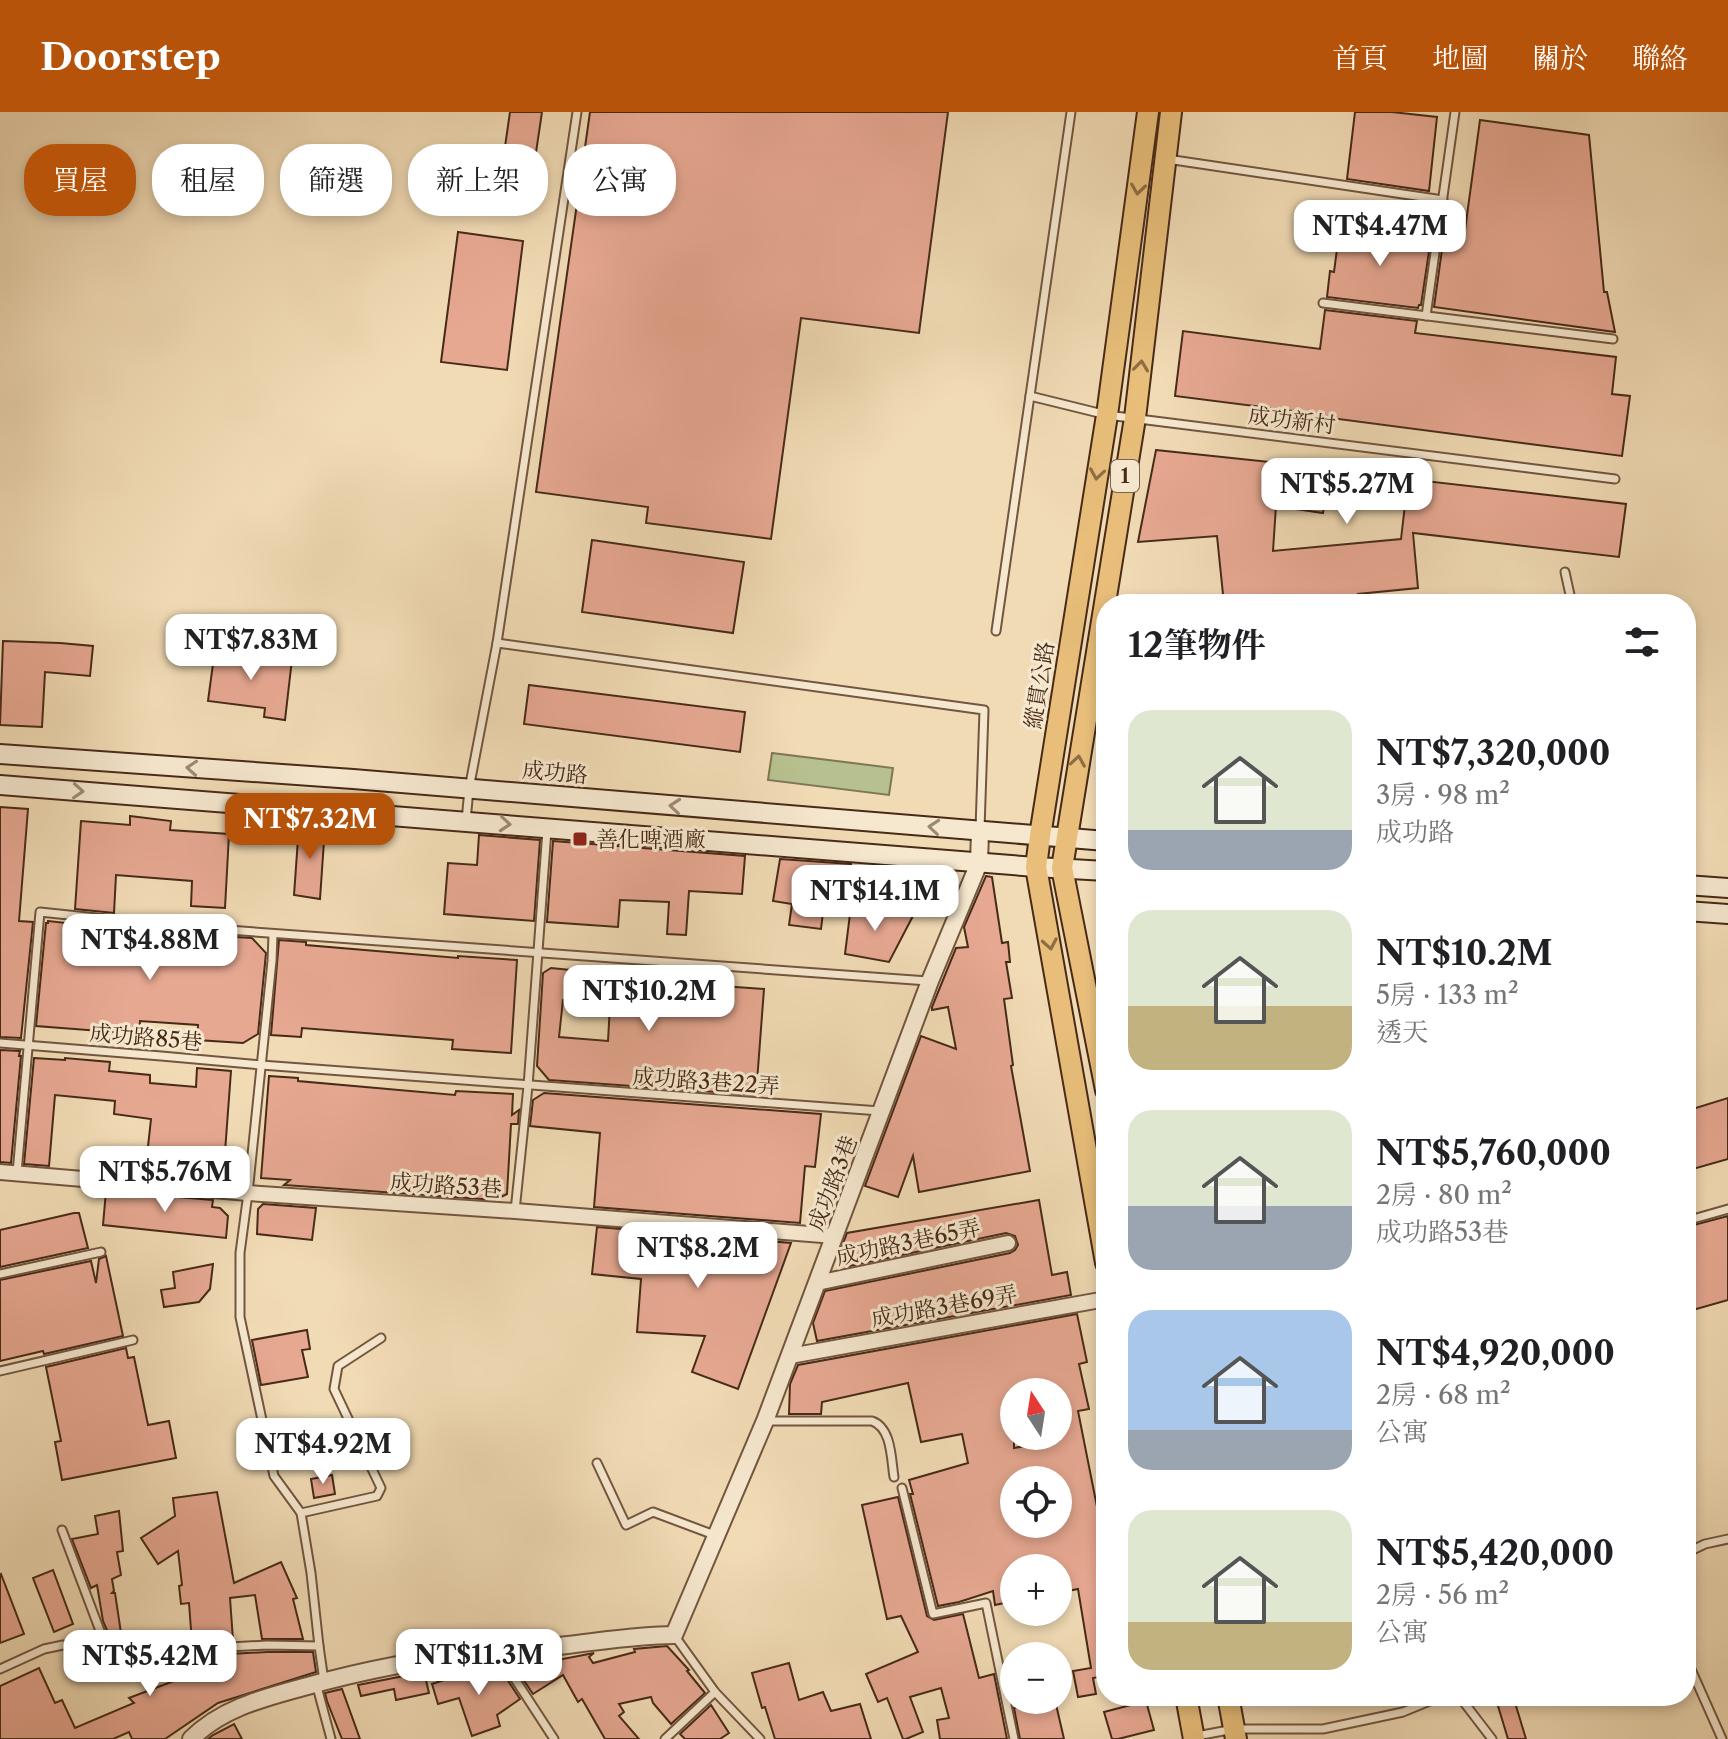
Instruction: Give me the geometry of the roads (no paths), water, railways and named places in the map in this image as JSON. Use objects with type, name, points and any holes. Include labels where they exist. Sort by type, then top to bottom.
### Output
[{"type":"main road","name":"縱貫公路","points":[[1096,1206],[1036,867],[1107,415],[1148,112]]},
{"type":"main road","name":"1","points":[[1106,594],[1135,418],[1171,112]]},
{"type":"main road","name":"1","points":[[1096,652],[1062,868],[1096,1040]]},
{"type":"main road","name":"成功路","points":[[0,754],[338,778],[1096,840]]},
{"type":"main road","points":[[0,785],[1096,870]]},
{"type":"main road","points":[[1696,886],[1728,888]]},
{"type":"main road","points":[[1696,912],[1728,914]]},
{"type":"main road","points":[[1187,1706],[1192,1738]]},
{"type":"main road","points":[[1230,1706],[1235,1734]]},
{"type":"street","name":"成功路3巷","points":[[674,1635],[765,1421],[930,981],[979,863],[980,831]]},
{"type":"street","name":"成功路53巷","points":[[0,1172],[515,1211]]},
{"type":"street","points":[[515,1211],[835,1236]]},
{"type":"street","name":"成功路3巷65弄","points":[[817,1283],[1008,1243]]},
{"type":"street","name":"成功路3巷69弄","points":[[790,1356],[1096,1301]]},
{"type":"street","points":[[191,1739],[223,1714],[320,1682],[391,1667],[497,1651],[674,1635]]},
{"type":"lane","points":[[466,821],[469,789],[497,643],[577,112]]},
{"type":"lane","points":[[996,631],[1071,112]]},
{"type":"lane","points":[[1426,316],[1455,112]]},
{"type":"lane","points":[[1165,159],[1443,200]]},
{"type":"lane","points":[[1323,303],[1613,339]]},
{"type":"lane","name":"成功新村","points":[[1030,396],[1107,415],[1615,479]]},
{"type":"lane","points":[[1565,572],[1570,594]]},
{"type":"lane","points":[[497,643],[984,710],[980,831]]},
{"type":"lane","name":"成功路53巷","points":[[515,1211],[528,1086],[547,827]]},
{"type":"lane","points":[[17,1173],[40,912],[273,934],[930,981]]},
{"type":"lane","points":[[273,934],[240,1253],[240,1317],[274,1476],[301,1513],[311,1573],[320,1682],[331,1739]]},
{"type":"lane","name":"成功路85巷","points":[[0,1043],[261,1065]]},
{"type":"lane","points":[[261,1065],[528,1086]]},
{"type":"lane","name":"成功路3巷22弄","points":[[528,1086],[882,1111]]},
{"type":"lane","points":[[1696,1218],[1728,1209]]},
{"type":"lane","points":[[0,1274],[101,1252]]},
{"type":"lane","points":[[301,1513],[377,1496],[381,1488],[334,1389],[338,1366],[381,1338]]},
{"type":"lane","points":[[0,1371],[133,1340]]},
{"type":"lane","points":[[765,1421],[872,1421],[881,1424],[894,1477]]},
{"type":"lane","points":[[597,1463],[626,1525],[653,1512],[717,1536]]},
{"type":"lane","points":[[902,1488],[933,1614],[986,1603],[1014,1739]]},
{"type":"lane","points":[[62,1530],[108,1652]]},
{"type":"lane","points":[[1696,1548],[1728,1539]]},
{"type":"lane","points":[[674,1635],[715,1692],[760,1739]]},
{"type":"lane","points":[[0,1669],[44,1649],[63,1645],[108,1652],[123,1658],[192,1649],[319,1646]]},
{"type":"lane","points":[[497,1651],[554,1739]]},
{"type":"lane","points":[[1696,1680],[1722,1739]]},
{"type":"lane","points":[[665,1739],[715,1692]]},
{"type":"lane","points":[[1192,1738],[1323,1729],[1418,1706]]},
{"type":"lane","points":[[1467,1706],[1492,1739]]},
{"type":"place","name":"善化啤酒廠","points":[[580,839]]}]
